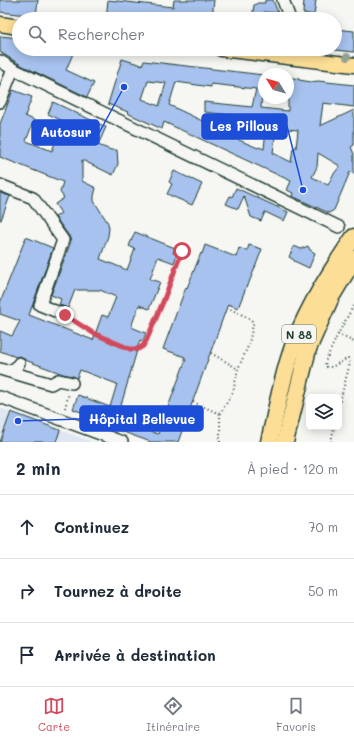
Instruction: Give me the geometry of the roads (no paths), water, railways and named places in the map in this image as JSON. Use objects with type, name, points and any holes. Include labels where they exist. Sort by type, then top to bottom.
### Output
[{"type":"highway","name":"N 88","points":[[269,442],[284,378],[294,345],[315,299],[354,237]]},
{"type":"highway","name":"N 88","points":[[285,442],[308,349],[331,297],[354,259]]},
{"type":"highway","points":[[331,297],[354,274]]},
{"type":"main road","points":[[0,24],[12,26]]},
{"type":"main road","points":[[308,56],[354,65]]},
{"type":"street","points":[[283,0],[287,12]]},
{"type":"street","points":[[0,61],[13,69],[339,227]]},
{"type":"street","points":[[0,102],[13,69]]},
{"type":"street","points":[[0,185],[32,198],[63,240],[40,304],[65,315]]},
{"type":"street","points":[[4,370],[16,368],[20,363]]},
{"type":"street","points":[[4,370],[50,384],[58,380],[72,383]]},
{"type":"street","points":[[0,397],[122,442]]},
{"type":"place","name":"Autosur","points":[[124,87]]},
{"type":"place","name":"Les Pillous","points":[[303,190]]},
{"type":"place","name":"Hôpital Bellevue","points":[[18,421]]}]
